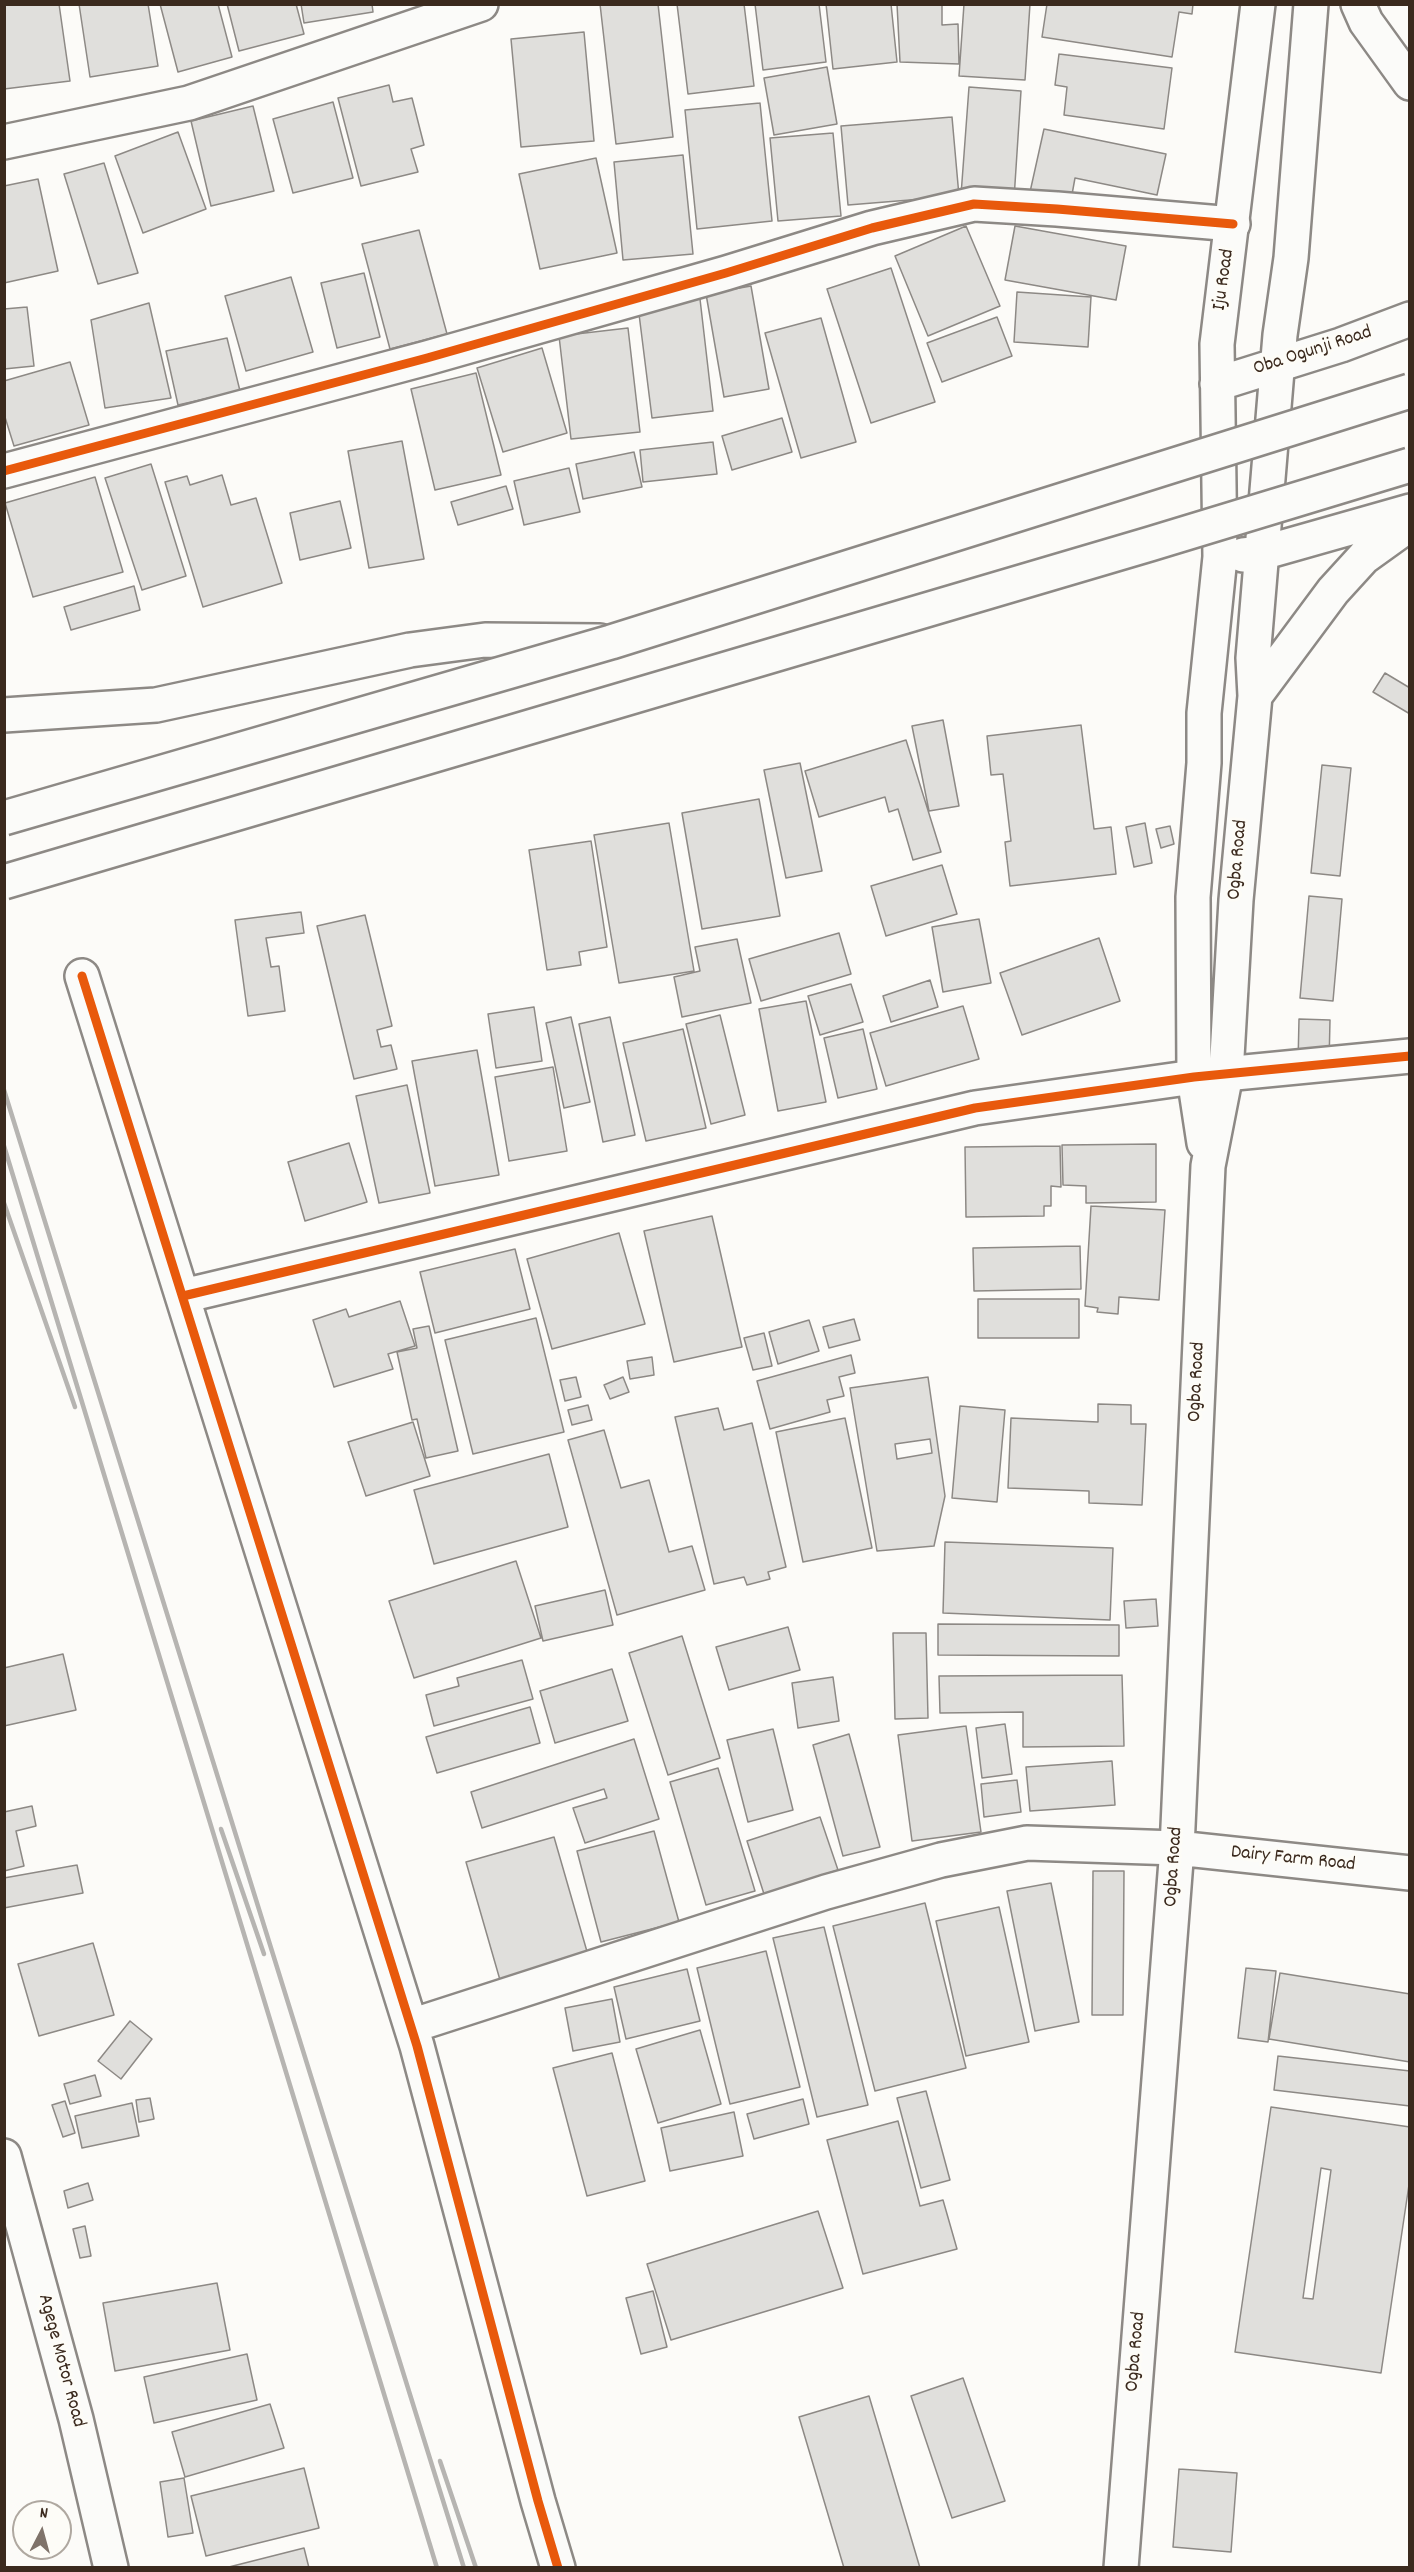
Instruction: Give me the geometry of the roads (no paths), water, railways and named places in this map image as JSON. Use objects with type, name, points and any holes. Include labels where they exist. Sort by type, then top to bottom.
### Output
[{"type":"main road","points":[[4,142],[189,103],[481,4]]},
{"type":"main road","name":"Iju Road","points":[[1220,557],[1217,344],[1258,4]]},
{"type":"main road","points":[[1262,553],[1280,334],[1291,258],[1311,4]]},
{"type":"main road","points":[[1358,4],[1366,22],[1410,83]]},
{"type":"main road","points":[[4,471],[438,355],[726,273],[872,228],[974,204],[1233,225]]},
{"type":"main road","name":"Oba Ogunji Road","points":[[1217,384],[1341,345],[1410,319]]},
{"type":"main road","points":[[4,818],[611,642],[1410,391]]},
{"type":"main road","points":[[4,882],[1139,548],[1410,465]]},
{"type":"main road","points":[[1220,557],[1262,553],[1410,511]]},
{"type":"main road","points":[[1255,696],[1334,591],[1364,557],[1410,524]]},
{"type":"main road","name":"Ogba Road","points":[[1121,2568],[1177,1848],[1208,1166],[1226,1074],[1236,900],[1255,696],[1253,658],[1262,553]]},
{"type":"main road","name":"Ogba Road","points":[[1208,1166],[1194,1077],[1193,897],[1204,763],[1204,713],[1220,557]]},
{"type":"main road","points":[[4,715],[156,705],[410,650],[485,640],[611,642]]},
{"type":"main road","points":[[82,976],[411,2026],[558,2568]]},
{"type":"main road","points":[[183,1296],[975,1108],[1194,1077],[1410,1056]]},
{"type":"main road","name":"Dairy Farm Road","points":[[411,2026],[826,1892],[941,1860],[1027,1843],[1177,1848],[1410,1873]]},
{"type":"main road","name":"Agege Motor Road","points":[[4,2156],[76,2419],[111,2568]]},
{"type":"railway","points":[[4,1090],[464,2568]]},
{"type":"railway","points":[[4,1146],[437,2568]]},
{"type":"railway","points":[[4,1203],[75,1407]]},
{"type":"railway","points":[[221,1829],[264,1954]]},
{"type":"railway","points":[[440,2461],[476,2568]]}]
